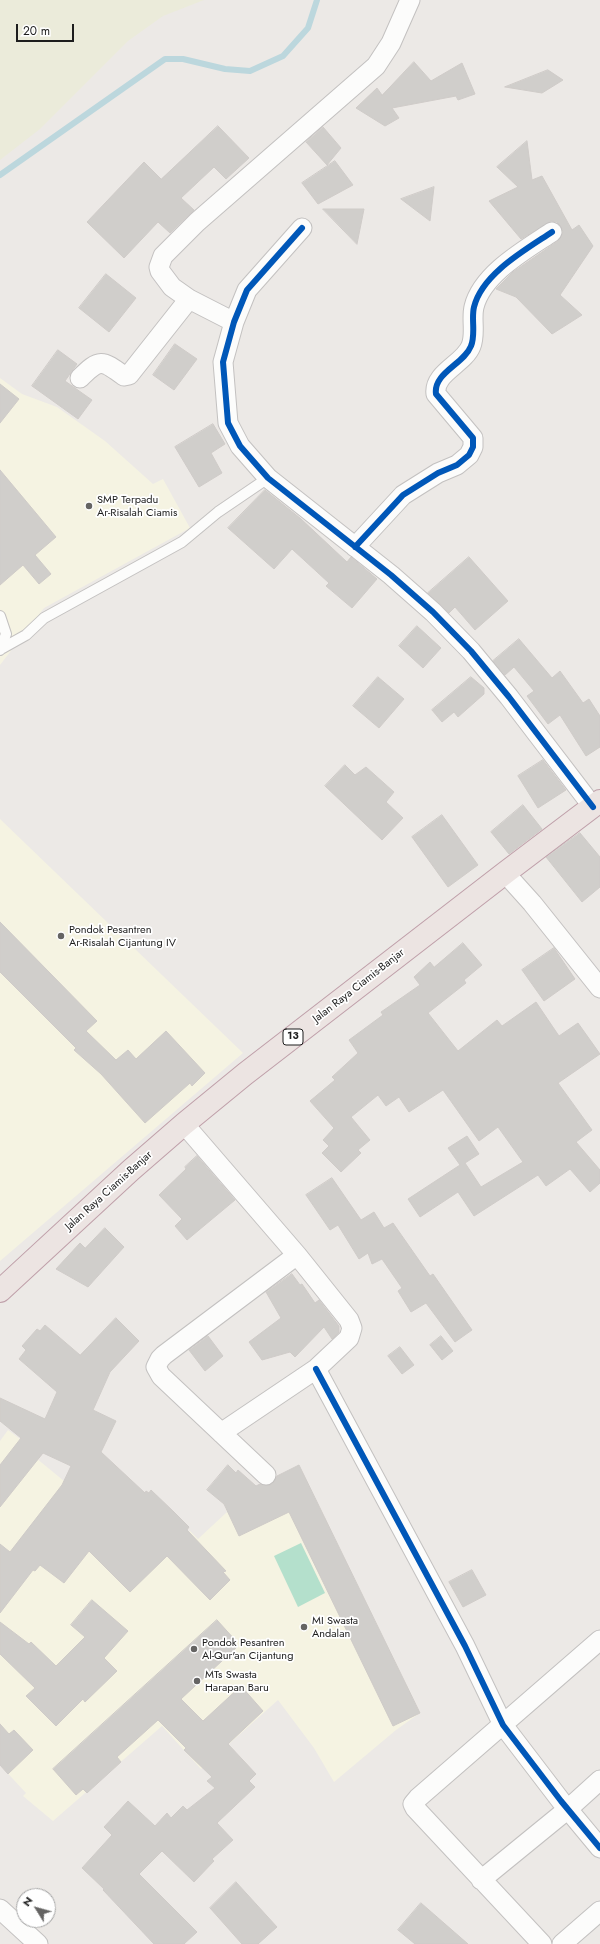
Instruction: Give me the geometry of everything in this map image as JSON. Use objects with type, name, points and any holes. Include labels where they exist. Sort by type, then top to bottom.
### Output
[{"type":"highway","name":"Jalan Raya Ciamis-Banjar","points":[[0,1291],[130,1170],[251,1069],[596,804]]},
{"type":"street","points":[[234,322],[189,299],[172,287],[162,276],[159,267],[163,256],[197,222],[376,66],[391,43],[410,0]]},
{"type":"street","points":[[302,228],[247,290],[234,322],[223,362],[228,423],[240,446],[268,478],[355,547],[433,612],[471,651],[596,804]]},
{"type":"street","points":[[355,547],[403,496],[438,473],[457,465],[469,455],[473,447],[473,438],[436,394],[435,388],[441,378],[461,361],[471,346],[474,304],[484,283],[518,254],[552,232]]},
{"type":"street","points":[[80,378],[93,364],[102,363],[108,364],[124,376],[129,375],[189,299]]},
{"type":"street","points":[[505,873],[542,915],[600,988]]},
{"type":"street","points":[[184,1124],[297,1255],[349,1320],[352,1328],[349,1338],[316,1370],[221,1433]]},
{"type":"street","points":[[266,1475],[160,1376],[156,1369],[157,1364],[164,1355],[297,1255]]},
{"type":"street","points":[[316,1370],[466,1646],[503,1725],[600,1848]]},
{"type":"street","points":[[542,1944],[481,1880],[413,1804],[418,1798],[503,1725],[596,1650]]},
{"type":"street","points":[[481,1880],[568,1809],[600,1780]]},
{"type":"street","points":[[0,1909],[38,1944]]},
{"type":"street","points":[[564,1943],[600,1911]]},
{"type":"lane","points":[[0,650],[26,635],[44,618],[182,542],[218,512],[268,478]]},
{"type":"lane","points":[[0,616],[6,634],[0,650]]},
{"type":"shaded area","name":"SMP Terpadu Ar-Risalah Ciamis","points":[[0,378],[22,394],[57,407],[105,441],[153,484],[163,479],[190,528],[44,608],[0,665]]},
{"type":"shaded area","name":"Pondok Pesantren Ar-Risalah Cijantung IV","points":[[0,819],[243,1053],[0,1261]]},
{"type":"shaded area","name":"Pondok Pesantren Al-Qur'an Cijantung","points":[[8,1430],[28,1445],[25,1449],[114,1522],[190,1531],[198,1539],[227,1512],[224,1504],[299,1465],[420,1713],[396,1730],[334,1782],[314,1748],[278,1700],[201,1769],[162,1726],[53,1821],[23,1796],[26,1793],[0,1765],[0,1441]]},
{"type":"green space","points":[[0,0],[204,0],[163,16],[128,41],[40,129],[0,160]]},
{"type":"green space","points":[[301,1543],[325,1593],[298,1607],[274,1556]]},
{"type":"building","points":[[414,62],[431,81],[462,63],[475,94],[458,100],[456,96],[392,108],[399,118],[385,126],[356,108],[377,88],[382,95]]},
{"type":"building","points":[[548,70],[563,80],[542,93],[505,87]]},
{"type":"building","points":[[218,126],[249,158],[226,179],[214,167],[181,198],[194,210],[170,233],[158,222],[124,258],[87,222],[144,162],[161,179]]},
{"type":"building","points":[[323,127],[341,148],[327,165],[306,142]]},
{"type":"building","points":[[527,141],[532,180],[542,176],[572,230],[579,225],[593,246],[560,295],[582,315],[552,334],[516,297],[496,289],[513,272],[558,241],[563,232],[561,226],[557,222],[551,221],[521,239],[489,201],[518,187],[497,167]]},
{"type":"building","points":[[335,161],[353,185],[318,204],[302,183]]},
{"type":"building","points":[[434,187],[430,221],[401,199]]},
{"type":"building","points":[[323,209],[364,209],[357,244]]},
{"type":"building","points":[[106,274],[136,298],[109,332],[79,308]]},
{"type":"building","points":[[175,344],[197,359],[174,390],[153,375]]},
{"type":"building","points":[[58,350],[77,364],[65,381],[92,400],[78,419],[32,386]]},
{"type":"building","points":[[0,384],[19,399],[0,423]]},
{"type":"building","points":[[213,424],[225,444],[211,453],[222,473],[199,487],[175,447]]},
{"type":"building","points":[[0,470],[56,537],[35,555],[51,574],[39,584],[23,565],[0,585]]},
{"type":"building","points":[[265,490],[300,518],[347,562],[351,557],[377,579],[352,608],[326,586],[329,583],[292,549],[274,569],[228,528]]},
{"type":"building","points":[[469,557],[508,601],[475,630],[455,607],[449,613],[428,593]]},
{"type":"building","points":[[417,626],[441,648],[423,668],[399,646]]},
{"type":"building","points":[[519,639],[552,678],[560,671],[583,703],[589,699],[600,716],[600,747],[586,756],[560,715],[548,724],[527,696],[534,691],[514,667],[505,675],[493,661]]},
{"type":"building","points":[[378,677],[404,699],[379,728],[353,706]]},
{"type":"building","points":[[471,677],[484,688],[484,694],[458,717],[454,712],[442,722],[432,710]]},
{"type":"building","points":[[543,760],[566,790],[538,808],[518,776]]},
{"type":"building","points":[[345,765],[355,775],[366,767],[394,792],[386,802],[403,818],[382,840],[325,786]]},
{"type":"building","points":[[523,805],[542,829],[509,854],[491,832]]},
{"type":"building","points":[[442,815],[478,865],[448,887],[412,837]]},
{"type":"building","points":[[580,833],[600,857],[600,887],[582,902],[546,857]]},
{"type":"building","points":[[0,922],[97,1021],[86,1031],[116,1060],[128,1050],[136,1059],[166,1031],[205,1073],[192,1086],[190,1083],[145,1123],[101,1074],[74,1050],[76,1048],[0,972]]},
{"type":"building","points":[[463,943],[482,965],[464,980],[466,983],[428,1013],[458,1051],[497,1020],[502,1026],[536,1002],[559,1036],[578,1023],[600,1054],[558,1083],[592,1130],[576,1142],[600,1170],[600,1183],[590,1192],[570,1169],[546,1186],[538,1175],[474,1216],[458,1192],[420,1217],[408,1199],[460,1165],[448,1148],[467,1136],[479,1154],[465,1163],[481,1187],[523,1162],[498,1127],[479,1141],[443,1090],[409,1112],[399,1097],[386,1106],[378,1095],[351,1117],[370,1140],[358,1150],[361,1153],[341,1172],[322,1153],[329,1146],[323,1140],[334,1128],[310,1101],[335,1080],[332,1077],[358,1053],[349,1040],[383,1015],[381,1012],[420,985],[414,977],[430,962],[434,967]]},
{"type":"building","points":[[554,948],[575,979],[544,1001],[522,970]]},
{"type":"building","points":[[197,1156],[235,1200],[187,1240],[175,1226],[182,1219],[159,1195]]},
{"type":"building","points":[[332,1178],[361,1220],[374,1212],[384,1228],[393,1223],[430,1276],[433,1274],[472,1330],[455,1342],[426,1303],[411,1312],[398,1291],[402,1288],[382,1259],[372,1264],[368,1253],[359,1259],[338,1225],[330,1230],[306,1195]]},
{"type":"building","points":[[105,1228],[124,1247],[88,1287],[56,1269],[80,1243],[85,1248]]},
{"type":"building","points":[[292,1274],[300,1285],[302,1284],[315,1303],[319,1300],[339,1326],[339,1332],[332,1339],[324,1327],[295,1357],[290,1352],[262,1360],[249,1342],[281,1318],[266,1292]]},
{"type":"building","points":[[116,1318],[139,1341],[110,1372],[93,1410],[116,1421],[101,1452],[145,1493],[146,1491],[149,1493],[151,1490],[174,1512],[189,1527],[187,1530],[226,1571],[223,1572],[230,1580],[210,1600],[167,1556],[130,1592],[89,1551],[64,1583],[40,1565],[35,1571],[33,1570],[0,1613],[0,1544],[10,1552],[62,1485],[71,1466],[43,1453],[0,1507],[0,1465],[21,1438],[0,1421],[0,1398],[45,1419],[57,1392],[19,1359],[26,1350],[22,1346],[37,1329],[40,1331],[45,1325],[80,1355]]},
{"type":"building","points":[[208,1336],[223,1356],[205,1371],[189,1350]]},
{"type":"building","points":[[441,1336],[453,1351],[442,1360],[430,1345]]},
{"type":"building","points":[[400,1347],[414,1365],[402,1374],[388,1356]]},
{"type":"building","points":[[228,1465],[236,1473],[238,1470],[256,1486],[260,1484],[270,1485],[274,1482],[277,1476],[299,1465],[420,1713],[393,1726],[289,1512],[239,1536],[224,1504],[207,1490]]},
{"type":"building","points":[[472,1570],[486,1595],[463,1607],[449,1582]]},
{"type":"building","points":[[92,1600],[128,1631],[104,1658],[117,1671],[85,1702],[83,1699],[56,1726],[26,1696],[35,1688],[0,1654],[0,1622],[29,1644],[31,1642],[56,1666],[85,1637],[71,1625]]},
{"type":"building","points":[[217,1620],[236,1641],[233,1643],[237,1647],[181,1699],[203,1721],[241,1686],[263,1711],[228,1744],[256,1774],[249,1781],[255,1787],[217,1823],[233,1840],[212,1859],[214,1861],[194,1882],[162,1851],[139,1874],[197,1932],[184,1944],[154,1944],[103,1890],[104,1889],[82,1868],[112,1835],[104,1827],[128,1801],[155,1826],[167,1813],[171,1818],[183,1806],[187,1810],[215,1788],[207,1781],[212,1777],[184,1750],[186,1748],[158,1720],[117,1757],[121,1762],[87,1793],[83,1789],[76,1795],[53,1769]]},
{"type":"building","points":[[0,1724],[9,1734],[14,1730],[33,1750],[8,1774],[0,1765]]},
{"type":"building","points":[[236,1882],[277,1927],[258,1944],[242,1944],[210,1908]]},
{"type":"building","points":[[421,1903],[468,1944],[415,1944],[398,1930]]},
{"type":"waterway","points":[[0,175],[165,59],[183,59],[225,69],[250,71],[283,56],[308,28],[317,0]]},
{"type":"cycle path","points":[[302,228],[247,290],[234,322],[223,362],[228,423],[240,446],[268,478],[391,575],[433,612],[471,651],[509,697],[593,807]]},
{"type":"cycle path","points":[[355,547],[403,495],[438,473],[457,465],[469,455],[473,447],[473,438],[436,394],[436,387],[444,374],[462,358],[471,346],[473,337],[474,307],[486,284],[506,264],[552,232]]},
{"type":"cycle path","points":[[316,1369],[465,1646],[503,1725],[561,1801],[600,1848]]},
{"type":"place","name":"SMP Terpadu Ar-Risalah Ciamis","points":[[89,506]]},
{"type":"place","name":"Pondok Pesantren Ar-Risalah Cijantung IV","points":[[61,936]]},
{"type":"place","name":"MI Swasta Andalan","points":[[304,1627]]},
{"type":"place","name":"Pondok Pesantren Al-Qur'an Cijantung","points":[[194,1649]]},
{"type":"place","name":"MTs Swasta Harapan Baru","points":[[197,1681]]}]
